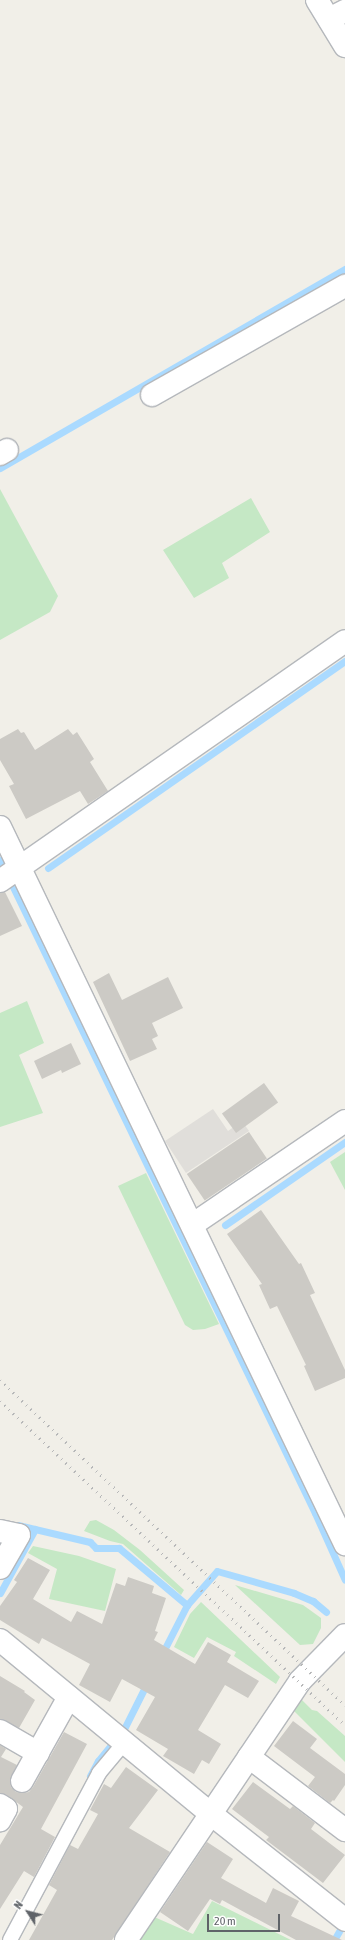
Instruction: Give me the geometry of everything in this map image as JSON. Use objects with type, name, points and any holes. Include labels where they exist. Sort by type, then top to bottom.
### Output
[{"type":"street","points":[[317,0],[337,15],[345,46]]},
{"type":"street","points":[[152,395],[345,286]]},
{"type":"street","points":[[11,873],[345,641]]},
{"type":"street","points":[[0,827],[11,873],[192,1225],[345,1544]]},
{"type":"street","points":[[192,1225],[345,1121]]},
{"type":"street","points":[[0,1531],[19,1535],[0,1568]]},
{"type":"street","points":[[126,1940],[300,1681],[345,1635]]},
{"type":"street","points":[[0,1640],[211,1814],[341,1917]]},
{"type":"street","points":[[22,1781],[69,1697]]},
{"type":"street","points":[[0,1731],[38,1753]]},
{"type":"street","points":[[248,1757],[345,1830]]},
{"type":"street","points":[[0,1806],[6,1809],[0,1820]]},
{"type":"lane","points":[[10,1940],[100,1773],[120,1739]]},
{"type":"shaded area","points":[[213,1109],[228,1131],[242,1121],[249,1131],[186,1173],[165,1141]]},
{"type":"green space","points":[[0,489],[58,596],[50,612],[0,640]]},
{"type":"green space","points":[[251,498],[270,532],[222,563],[229,578],[194,598],[163,550]]},
{"type":"green space","points":[[27,1001],[44,1043],[19,1055],[43,1113],[0,1127],[0,1013]]},
{"type":"green space","points":[[345,1152],[345,1190],[330,1162]]},
{"type":"green space","points":[[146,1173],[219,1324],[205,1329],[193,1330],[185,1325],[118,1186]]},
{"type":"green space","points":[[96,1520],[114,1530],[140,1550],[184,1590],[181,1595],[123,1544],[110,1541],[84,1531],[90,1521]]},
{"type":"green space","points":[[33,1546],[79,1556],[116,1569],[105,1611],[49,1599],[57,1569],[28,1553]]},
{"type":"green space","points":[[235,1585],[303,1605],[321,1618],[321,1628],[313,1644],[300,1645]]},
{"type":"green space","points":[[201,1602],[280,1677],[276,1684],[234,1656],[236,1652],[207,1637],[194,1658],[174,1647],[190,1614]]},
{"type":"green space","points":[[302,1700],[312,1710],[317,1711],[345,1736],[345,1762],[293,1710]]},
{"type":"green space","points":[[212,1901],[291,1940],[139,1940],[152,1916],[193,1934]]},
{"type":"building","points":[[18,729],[21,733],[24,732],[35,750],[68,729],[73,735],[77,732],[94,759],[90,762],[108,791],[88,804],[80,791],[26,819],[9,786],[14,784],[0,760],[0,739]]},
{"type":"building","points":[[5,892],[22,926],[0,936],[0,893]]},
{"type":"building","points":[[109,973],[122,1000],[168,977],[183,1008],[152,1023],[158,1036],[152,1039],[157,1049],[130,1061],[93,982]]},
{"type":"building","points":[[71,1043],[81,1064],[62,1073],[61,1070],[42,1079],[34,1061]]},
{"type":"building","points":[[264,1083],[278,1102],[236,1133],[222,1114]]},
{"type":"building","points":[[249,1132],[267,1159],[205,1200],[187,1174]]},
{"type":"building","points":[[261,1210],[299,1264],[301,1263],[315,1293],[310,1295],[345,1370],[345,1378],[315,1391],[304,1366],[306,1365],[277,1306],[270,1309],[259,1285],[262,1284],[227,1234]]},
{"type":"building","points":[[28,1558],[50,1570],[33,1599],[71,1622],[77,1611],[102,1624],[116,1583],[125,1586],[128,1577],[154,1586],[152,1593],[166,1598],[155,1631],[158,1632],[154,1640],[195,1664],[208,1642],[231,1655],[227,1662],[259,1681],[248,1698],[225,1685],[198,1730],[221,1744],[209,1764],[202,1760],[194,1774],[163,1756],[168,1749],[136,1730],[155,1697],[122,1679],[110,1702],[79,1685],[90,1664],[42,1638],[39,1644],[0,1620],[0,1606],[17,1582],[14,1580]]},
{"type":"building","points":[[0,1676],[25,1691],[24,1692],[35,1700],[19,1728],[0,1719]]},
{"type":"building","points":[[293,1721],[317,1739],[310,1748],[345,1774],[345,1785],[334,1801],[333,1800],[330,1803],[308,1786],[315,1777],[274,1746]]},
{"type":"building","points":[[64,1732],[87,1744],[41,1829],[55,1837],[34,1877],[24,1871],[0,1909],[0,1845],[23,1807],[7,1795],[0,1793],[0,1745],[6,1749],[1,1757],[17,1765],[10,1781],[11,1787],[16,1792],[29,1792]]},
{"type":"building","points":[[126,1767],[158,1790],[129,1828],[170,1852],[112,1940],[29,1940],[57,1890],[49,1885],[70,1845],[78,1849],[98,1814],[90,1810],[104,1784],[111,1788]]},
{"type":"building","points":[[253,1782],[290,1809],[293,1806],[315,1823],[311,1829],[345,1855],[323,1883],[266,1840],[269,1837],[232,1809]]},
{"type":"building","points":[[207,1842],[233,1859],[221,1878],[266,1903],[273,1888],[299,1901],[291,1916],[342,1940],[296,1940],[222,1900],[220,1904],[210,1899],[188,1931],[160,1912]]},
{"type":"waterway","points":[[0,468],[345,269]]},
{"type":"waterway","points":[[48,868],[345,661]]},
{"type":"waterway","points":[[0,860],[315,1513],[345,1580]]},
{"type":"waterway","points":[[225,1225],[345,1142]]},
{"type":"waterway","points":[[18,1525],[90,1542],[96,1548],[119,1548],[187,1605],[217,1571],[294,1593],[313,1601],[326,1612]]},
{"type":"waterway","points":[[0,1593],[35,1529]]},
{"type":"waterway","points":[[162,1654],[187,1605]]},
{"type":"waterway","points":[[90,1776],[98,1761],[124,1729],[147,1683]]},
{"type":"waterway","points":[[334,1940],[345,1921]]},
{"type":"railway","points":[[0,1380],[345,1705]]},
{"type":"railway","points":[[0,1401],[345,1725]]}]
